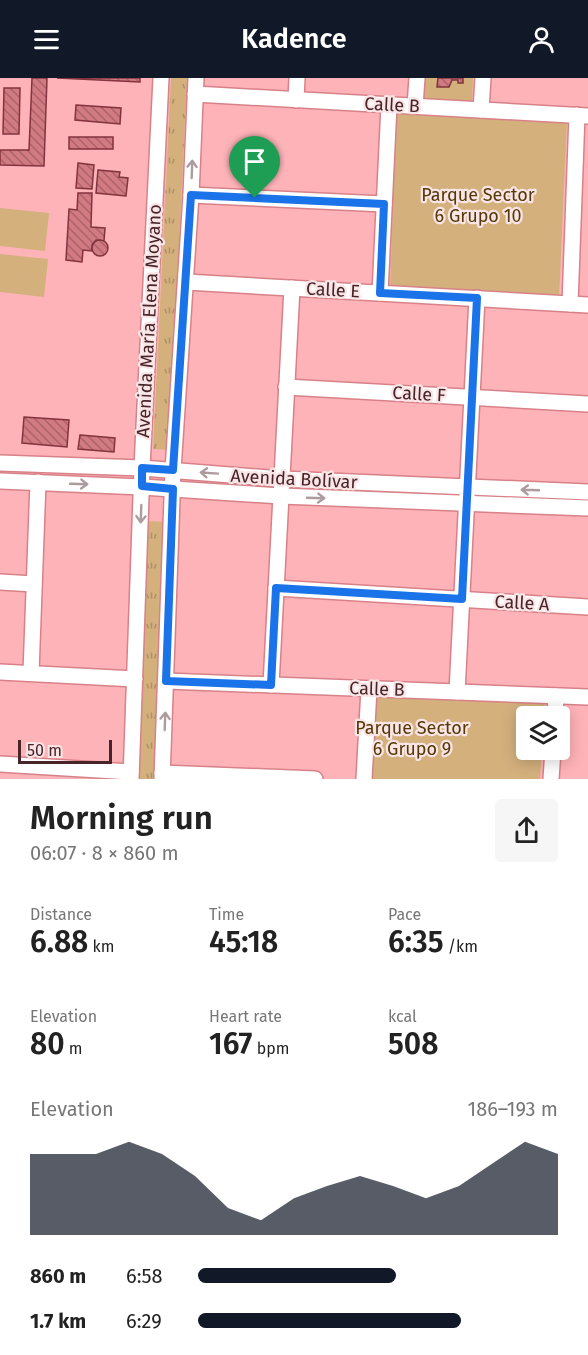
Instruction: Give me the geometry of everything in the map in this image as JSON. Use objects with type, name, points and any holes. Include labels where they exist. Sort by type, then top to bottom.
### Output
[{"type":"street","name":"Avenida María Elena Moyano","points":[[131,775],[142,468],[161,78]]},
{"type":"street","name":"Avenida María Elena Moyano","points":[[162,776],[173,470],[186,282],[196,78]]},
{"type":"street","points":[[296,100],[297,78]]},
{"type":"street","points":[[415,106],[417,78]]},
{"type":"street","points":[[481,110],[483,78]]},
{"type":"street","name":"Calle B","points":[[195,94],[582,115]]},
{"type":"street","points":[[380,293],[389,105]]},
{"type":"street","points":[[570,304],[581,209],[582,115]]},
{"type":"street","points":[[191,195],[384,204]]},
{"type":"street","name":"Calle E","points":[[186,282],[588,305]]},
{"type":"street","points":[[271,685],[292,288]]},
{"type":"street","points":[[457,692],[477,298]]},
{"type":"street","name":"Calle F","points":[[286,387],[588,404]]},
{"type":"street","name":"Avenida Bolívar","points":[[0,463],[142,468],[282,479],[588,492]]},
{"type":"street","name":"Avenida Bolívar","points":[[0,481],[142,486],[281,496],[588,508]]},
{"type":"street","points":[[31,673],[38,482]]},
{"type":"street","points":[[0,582],[34,584]]},
{"type":"street","name":"Calle A","points":[[276,588],[588,607]]},
{"type":"street","points":[[0,672],[135,679]]},
{"type":"street","name":"Calle B","points":[[166,681],[588,698]]},
{"type":"street","points":[[364,779],[369,689]]},
{"type":"street","points":[[556,696],[556,706]]},
{"type":"street","points":[[551,779],[552,760]]},
{"type":"street","points":[[0,764],[131,775]]},
{"type":"street","points":[[162,776],[315,779]]},
{"type":"green space","points":[[171,78],[187,78],[169,450],[153,449]]},
{"type":"green space","points":[[424,78],[473,78],[472,105],[423,103]]},
{"type":"green space","name":"Parque Sector 6 Grupo 10","points":[[396,114],[567,121],[559,298],[390,290]]},
{"type":"green space","points":[[0,208],[49,213],[45,251],[0,246]]},
{"type":"green space","points":[[0,254],[48,259],[44,297],[0,292]]},
{"type":"green space","points":[[148,521],[166,522],[154,779],[137,779]]},
{"type":"green space","name":"Parque Sector 6 Grupo 9","points":[[373,696],[545,703],[545,706],[516,706],[516,760],[541,760],[540,779],[369,779]]},
{"type":"building","points":[[32,78],[47,78],[44,166],[0,165],[0,150],[29,150]]},
{"type":"building","points":[[57,78],[140,78],[140,82]]},
{"type":"building","points":[[438,78],[463,78],[463,83],[452,80],[449,87],[437,87]]},
{"type":"building","points":[[4,88],[20,88],[19,134],[3,134]]},
{"type":"building","points":[[76,105],[121,108],[120,124],[75,120]]},
{"type":"building","points":[[69,137],[113,137],[113,149],[69,149]]},
{"type":"building","points":[[78,163],[94,165],[92,189],[76,188]]},
{"type":"building","points":[[98,170],[120,172],[119,177],[128,178],[126,196],[96,193]]},
{"type":"building","points":[[78,193],[92,193],[91,227],[105,228],[104,241],[96,240],[92,245],[92,251],[83,250],[82,262],[66,260],[69,209],[77,210]]},
{"type":"building","points":[[97,240],[103,240],[108,248],[106,254],[97,256],[92,251],[92,245]]},
{"type":"building","points":[[24,417],[69,420],[67,447],[22,443]]},
{"type":"building","points":[[80,435],[115,438],[114,452],[78,449]]},
{"type":"route","points":[[191,195],[255,198],[384,204],[380,293],[477,298],[462,599],[276,588],[271,685],[166,681],[173,489],[142,486],[142,468],[173,470],[191,195]]}]
